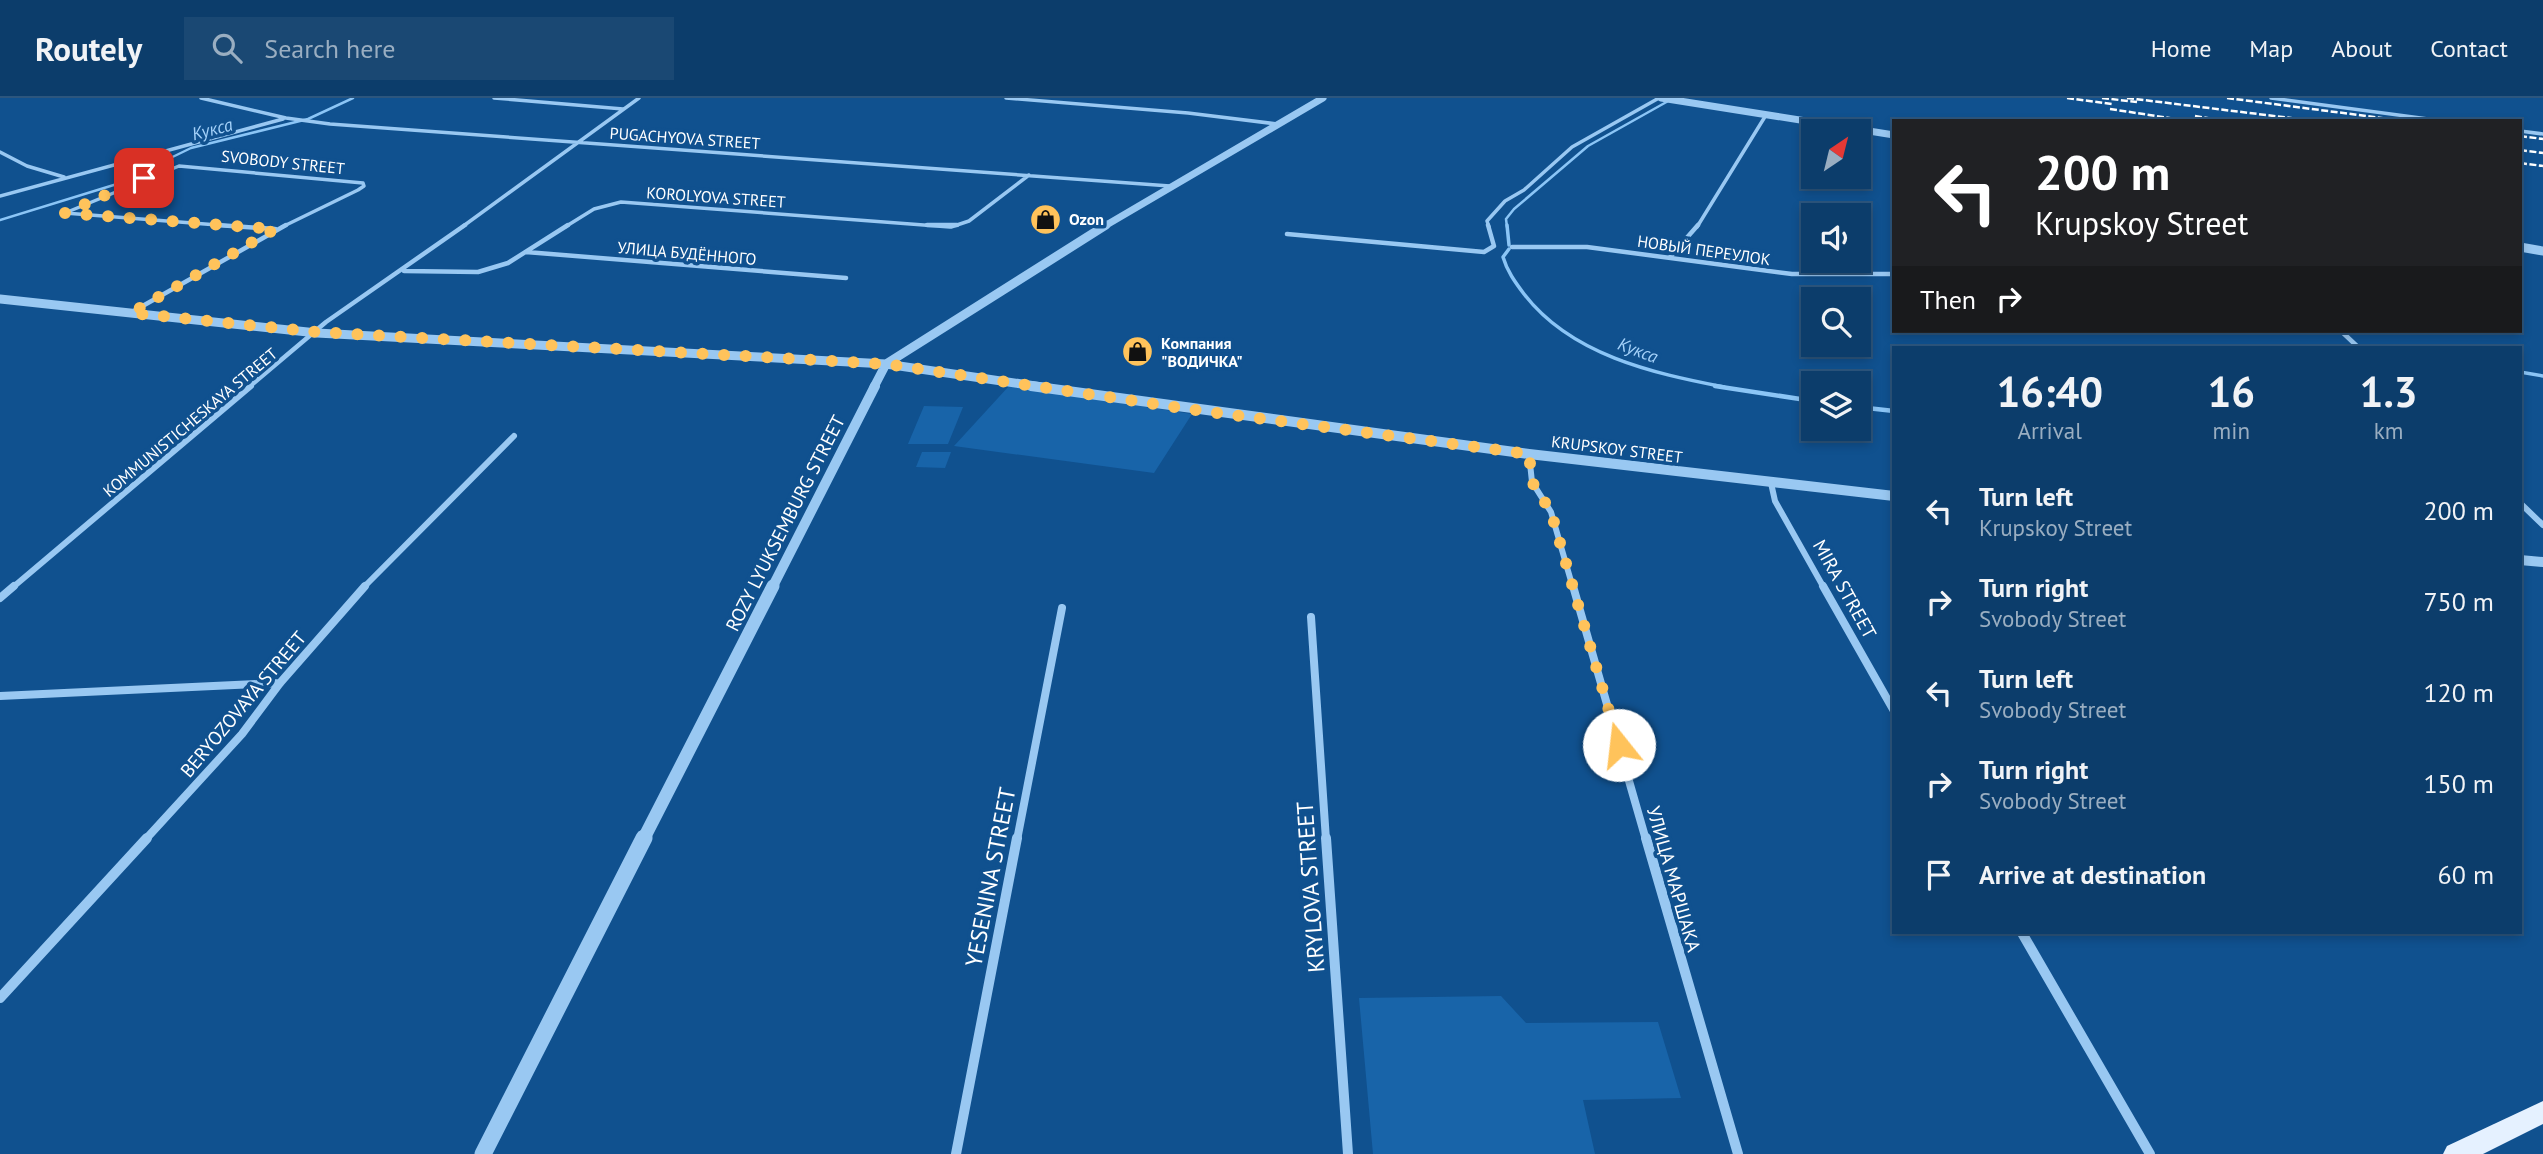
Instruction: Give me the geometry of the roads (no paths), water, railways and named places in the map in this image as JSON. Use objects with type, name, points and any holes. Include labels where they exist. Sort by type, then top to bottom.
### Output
[{"type":"main road","points":[[2456,1154],[2543,1112]]},
{"type":"street","name":"PUGACHYOVA STREET","points":[[201,98],[309,121],[1170,186]]},
{"type":"street","points":[[209,100],[216,98]]},
{"type":"street","points":[[494,98],[624,109]]},
{"type":"street","points":[[529,102],[539,98]]},
{"type":"street","name":"KOMMUNISTICHESKAYA STREET","points":[[0,598],[326,322],[402,271],[639,98]]},
{"type":"street","points":[[1006,98],[1188,113],[1278,124]]},
{"type":"street","points":[[886,364],[1170,186],[1322,98]]},
{"type":"street","points":[[1287,234],[1468,252],[1483,251],[1494,246],[1487,221],[1504,201],[1524,190],[1572,148],[1662,98],[1892,135]]},
{"type":"street","points":[[2271,98],[2428,119]]},
{"type":"street","points":[[1670,257],[1689,239],[1710,209],[1766,115]]},
{"type":"street","points":[[0,196],[286,118]]},
{"type":"street","points":[[2522,131],[2543,134]]},
{"type":"street","points":[[0,152],[27,166],[65,177]]},
{"type":"street","name":"SVOBODY STREET","points":[[131,313],[275,229],[358,190],[364,186],[363,183],[179,166],[77,205],[65,213],[275,229]]},
{"type":"street","name":"KOROLYOVA STREET","points":[[402,271],[478,272],[508,263],[594,209],[621,202],[951,227],[969,221],[1029,175]]},
{"type":"street","name":"НОВЫЙ ПЕРЕУЛОК","points":[[1511,247],[1587,247],[1670,257],[1711,266],[1791,274],[1892,274]]},
{"type":"street","points":[[2522,247],[2543,251]]},
{"type":"street","name":"УЛИЦА БУДЁННОГО","points":[[525,252],[846,278]]},
{"type":"street","name":"KRUPSKOY STREET","points":[[0,299],[317,332],[886,364],[1208,412],[1529,454],[1892,496]]},
{"type":"street","points":[[2343,333],[2357,346]]},
{"type":"street","name":"ROZY LYUKSEMBURG STREET","points":[[483,1154],[886,364]]},
{"type":"street","name":"BERYOZOVAYA STREET","points":[[0,998],[242,734],[280,683],[364,587],[514,436]]},
{"type":"street","name":"УЛИЦА МАРШАКА","points":[[1529,454],[1532,482],[1551,512],[1738,1154]]},
{"type":"street","name":"MIRA STREET","points":[[1771,483],[1775,501],[1892,707]]},
{"type":"street","points":[[2522,505],[2543,525]]},
{"type":"street","points":[[2522,560],[2543,562]]},
{"type":"street","name":"YESENINA STREET","points":[[956,1154],[1062,608]]},
{"type":"street","name":"KRYLOVA STREET","points":[[1311,617],[1348,1154]]},
{"type":"street","points":[[0,696],[280,683]]},
{"type":"street","points":[[2023,934],[2150,1154]]},
{"type":"waterway","name":"Кукса","points":[[0,220],[117,184],[191,148],[308,119],[353,98]]},
{"type":"waterway","name":"Кукса","points":[[1507,227],[1506,219],[1514,209],[1588,146],[1670,100]]},
{"type":"waterway","name":"Кукса","points":[[1507,225],[1509,245]]},
{"type":"waterway","name":"Кукса","points":[[1509,249],[1503,257],[1514,281],[1543,315],[1565,332],[1589,347],[1641,368],[1724,387]]},
{"type":"waterway","name":"Кукса","points":[[2522,372],[2543,376]]},
{"type":"waterway","name":"Кукса","points":[[1715,386],[1801,399]]},
{"type":"waterway","name":"Кукса","points":[[1871,408],[1892,411]]},
{"type":"railway","points":[[2067,98],[2112,104]]},
{"type":"railway","points":[[2102,98],[2137,102]]},
{"type":"railway","points":[[2127,98],[2299,119]]},
{"type":"railway","points":[[2227,98],[2390,119]]},
{"type":"railway","points":[[2110,109],[2176,119]]},
{"type":"railway","points":[[2195,116],[2214,119]]},
{"type":"railway","points":[[2522,136],[2543,139]]},
{"type":"railway","points":[[2522,150],[2543,153]]},
{"type":"railway","points":[[2522,163],[2543,166]]},
{"type":"place","name":"Ozon","points":[[1046,219]]},
{"type":"place","name":"Компания \"ВОДИЧКА\"","points":[[1138,352]]}]
